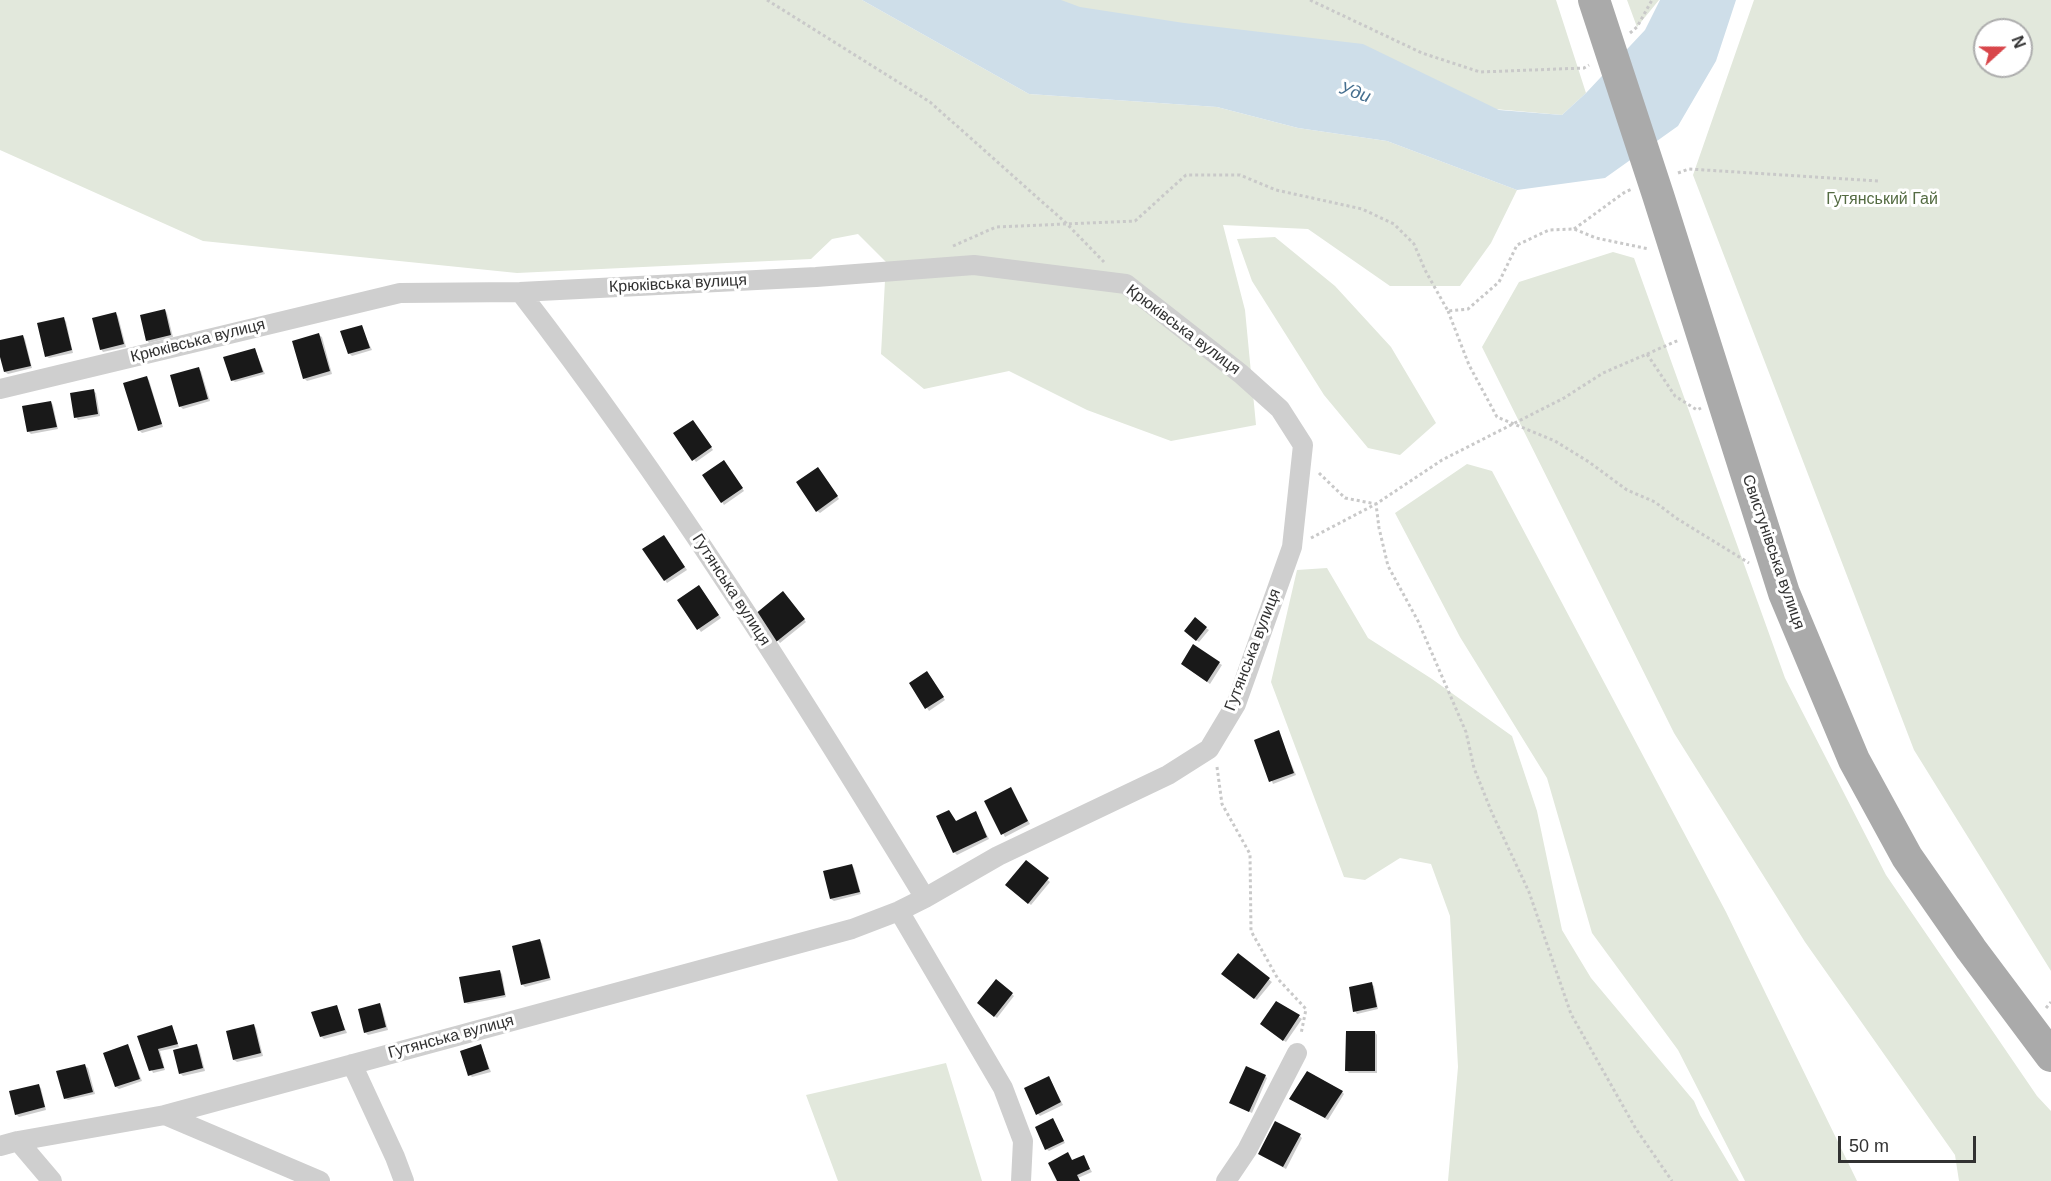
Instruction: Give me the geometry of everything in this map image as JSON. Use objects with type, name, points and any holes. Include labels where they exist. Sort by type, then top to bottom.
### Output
[{"type":"main road","name":"Свистунівська вулиця","points":[[1597,9],[1784,593],[1854,760],[1907,857],[1971,949],[2051,1056]]},
{"type":"street","name":"Крюківська вулиця","points":[[0,389],[400,293],[520,292],[816,277],[974,265],[1126,284],[1241,374],[1280,409],[1303,445]]},
{"type":"street","name":"Гутянська вулиця","points":[[520,292],[576,364],[704,546],[926,898]]},
{"type":"street","name":"Гутянська вулиця","points":[[9,1143],[165,1115],[852,928],[899,911],[926,898],[998,856],[1168,775],[1209,749],[1236,704],[1292,546],[1303,445]]},
{"type":"street","points":[[899,911],[1003,1088],[1023,1141],[1021,1181]]},
{"type":"street","points":[[1226,1181],[1247,1150],[1297,1053]]},
{"type":"street","points":[[352,1064],[404,1181]]},
{"type":"street","points":[[165,1115],[320,1181]]},
{"type":"street","points":[[9,1143],[52,1181]]},
{"type":"path","points":[[767,0],[930,102],[1066,223],[1126,284]]},
{"type":"path","points":[[1310,0],[1422,53],[1480,72],[1584,68],[1593,61]]},
{"type":"path","points":[[1628,34],[1637,27],[1652,0]]},
{"type":"path","points":[[1574,229],[1625,192],[1654,186],[1689,169],[1878,181]]},
{"type":"path","points":[[945,250],[996,227],[1135,221],[1186,175],[1240,175],[1276,190],[1362,209],[1394,224],[1414,244],[1425,270],[1448,311],[1469,365],[1497,417],[1555,441],[1627,490],[1655,502],[1676,518],[1751,564]]},
{"type":"path","points":[[1448,311],[1468,309],[1499,282],[1517,246],[1549,230],[1574,229],[1596,238],[1677,255]]},
{"type":"path","points":[[1292,546],[1376,504],[1442,460],[1564,398],[1603,374],[1700,330]]},
{"type":"path","points":[[1647,354],[1675,396],[1697,410],[1723,400]]},
{"type":"path","points":[[1303,445],[1319,473],[1345,498],[1376,504]]},
{"type":"path","points":[[1376,504],[1388,566],[1419,621],[1466,732],[1474,768],[1529,892],[1571,1014],[1636,1129],[1672,1181]]},
{"type":"path","points":[[1213,742],[1222,804],[1250,854],[1251,931],[1278,979],[1306,1009],[1297,1053]]},
{"type":"green space","points":[[0,0],[862,0],[1029,94],[1217,107],[1298,128],[1387,141],[1517,190],[1491,243],[1460,286],[1390,286],[1308,229],[1223,225],[1245,310],[1256,425],[1171,441],[1087,410],[1009,371],[924,389],[881,354],[886,262],[858,234],[832,239],[811,259],[517,273],[203,241],[0,150]]},
{"type":"green space","points":[[1046,0],[1556,0],[1586,93],[1562,115],[1494,109],[1078,15]]},
{"type":"green space","points":[[1627,0],[1659,0],[1637,27]]},
{"type":"green space","name":"Гутянський Гай","points":[[1754,0],[2051,0],[2051,971],[1914,750],[1693,175]]},
{"type":"green space","points":[[1275,237],[1335,286],[1391,347],[1436,423],[1400,455],[1368,448],[1324,395],[1252,281],[1237,239]]},
{"type":"green space","points":[[1613,252],[1634,258],[1785,678],[1886,875],[2037,1096],[2051,1111],[2051,1181],[1959,1181],[1955,1155],[1805,942],[1674,733],[1482,347],[1519,282]]},
{"type":"green space","points":[[1467,464],[1492,471],[1726,912],[1857,1181],[1745,1181],[1678,1050],[1592,933],[1547,778],[1460,637],[1395,513]]},
{"type":"green space","points":[[1327,568],[1368,638],[1432,679],[1512,736],[1537,811],[1562,930],[1591,978],[1694,1101],[1739,1181],[1448,1181],[1458,1067],[1450,916],[1431,864],[1400,858],[1365,880],[1344,877],[1271,682],[1297,570]]},
{"type":"green space","points":[[946,1063],[982,1181],[838,1181],[806,1095]]},
{"type":"water","name":"Уди","points":[[862,0],[1061,0],[1080,7],[1184,23],[1363,44],[1499,110],[1562,115],[1586,93],[1645,30],[1660,0],[1736,0],[1716,61],[1678,126],[1605,178],[1517,190],[1387,141],[1298,128],[1217,107],[1029,94]]},
{"type":"building","points":[[165,309],[171,335],[146,341],[140,315]]},
{"type":"building","points":[[116,312],[124,344],[100,350],[92,318]]},
{"type":"building","points":[[64,317],[72,350],[45,357],[37,323]]},
{"type":"building","points":[[362,325],[370,348],[348,354],[340,331]]},
{"type":"building","points":[[319,333],[330,371],[303,379],[292,341]]},
{"type":"building","points":[[23,335],[31,366],[4,372],[0,357],[0,340]]},
{"type":"building","points":[[255,348],[263,372],[231,381],[223,357]]},
{"type":"building","points":[[199,367],[208,399],[179,407],[170,375]]},
{"type":"building","points":[[147,376],[162,424],[138,431],[123,383]]},
{"type":"building","points":[[94,389],[98,414],[74,418],[70,393]]},
{"type":"building","points":[[51,401],[57,427],[27,432],[22,406]]},
{"type":"building","points":[[693,420],[712,447],[692,461],[673,433]]},
{"type":"building","points":[[724,460],[743,488],[721,503],[702,475]]},
{"type":"building","points":[[818,467],[838,496],[816,512],[796,482]]},
{"type":"building","points":[[664,535],[685,567],[664,581],[642,549]]},
{"type":"building","points":[[699,585],[719,615],[697,630],[677,600]]},
{"type":"building","points":[[783,591],[805,619],[776,642],[754,615]]},
{"type":"building","points":[[1195,617],[1207,627],[1196,641],[1184,631]]},
{"type":"building","points":[[1193,644],[1220,662],[1207,682],[1181,664]]},
{"type":"building","points":[[927,671],[944,697],[925,709],[909,683]]},
{"type":"building","points":[[1279,730],[1294,773],[1269,782],[1254,740]]},
{"type":"building","points":[[1011,787],[1028,821],[1001,835],[984,801]]},
{"type":"building","points":[[949,810],[956,821],[976,811],[987,837],[953,853],[936,816]]},
{"type":"building","points":[[1026,860],[1049,878],[1028,904],[1005,885]]},
{"type":"building","points":[[852,864],[860,892],[830,899],[823,871]]},
{"type":"building","points":[[540,939],[550,978],[521,985],[512,946]]},
{"type":"building","points":[[1238,953],[1270,978],[1254,999],[1221,974]]},
{"type":"building","points":[[500,970],[505,995],[464,1003],[459,977]]},
{"type":"building","points":[[996,979],[1013,993],[994,1017],[977,1003]]},
{"type":"building","points":[[1372,982],[1377,1007],[1353,1012],[1349,987]]},
{"type":"building","points":[[1276,1001],[1300,1015],[1283,1041],[1260,1024]]},
{"type":"building","points":[[380,1003],[386,1027],[364,1033],[358,1009]]},
{"type":"building","points":[[337,1005],[345,1030],[320,1037],[311,1012]]},
{"type":"building","points":[[254,1024],[261,1053],[233,1060],[226,1031]]},
{"type":"building","points":[[172,1025],[178,1044],[158,1049],[164,1068],[149,1071],[137,1036]]},
{"type":"building","points":[[1346,1031],[1375,1031],[1375,1071],[1345,1071]]},
{"type":"building","points":[[128,1044],[140,1079],[115,1087],[103,1053]]},
{"type":"building","points":[[197,1044],[203,1068],[179,1074],[173,1050]]},
{"type":"building","points":[[481,1044],[489,1069],[468,1076],[460,1051]]},
{"type":"building","points":[[85,1064],[93,1092],[64,1099],[56,1071]]},
{"type":"building","points":[[1246,1066],[1266,1075],[1249,1112],[1229,1103]]},
{"type":"building","points":[[1307,1071],[1343,1091],[1325,1118],[1289,1099]]},
{"type":"building","points":[[1049,1076],[1061,1102],[1036,1115],[1024,1088]]},
{"type":"building","points":[[39,1084],[45,1107],[15,1115],[9,1091]]},
{"type":"building","points":[[1053,1118],[1064,1141],[1045,1150],[1035,1127]]},
{"type":"building","points":[[1275,1121],[1301,1134],[1283,1167],[1258,1154]]},
{"type":"building","points":[[1068,1152],[1072,1160],[1084,1155],[1090,1169],[1077,1175],[1080,1181],[1057,1181],[1048,1163]]}]
